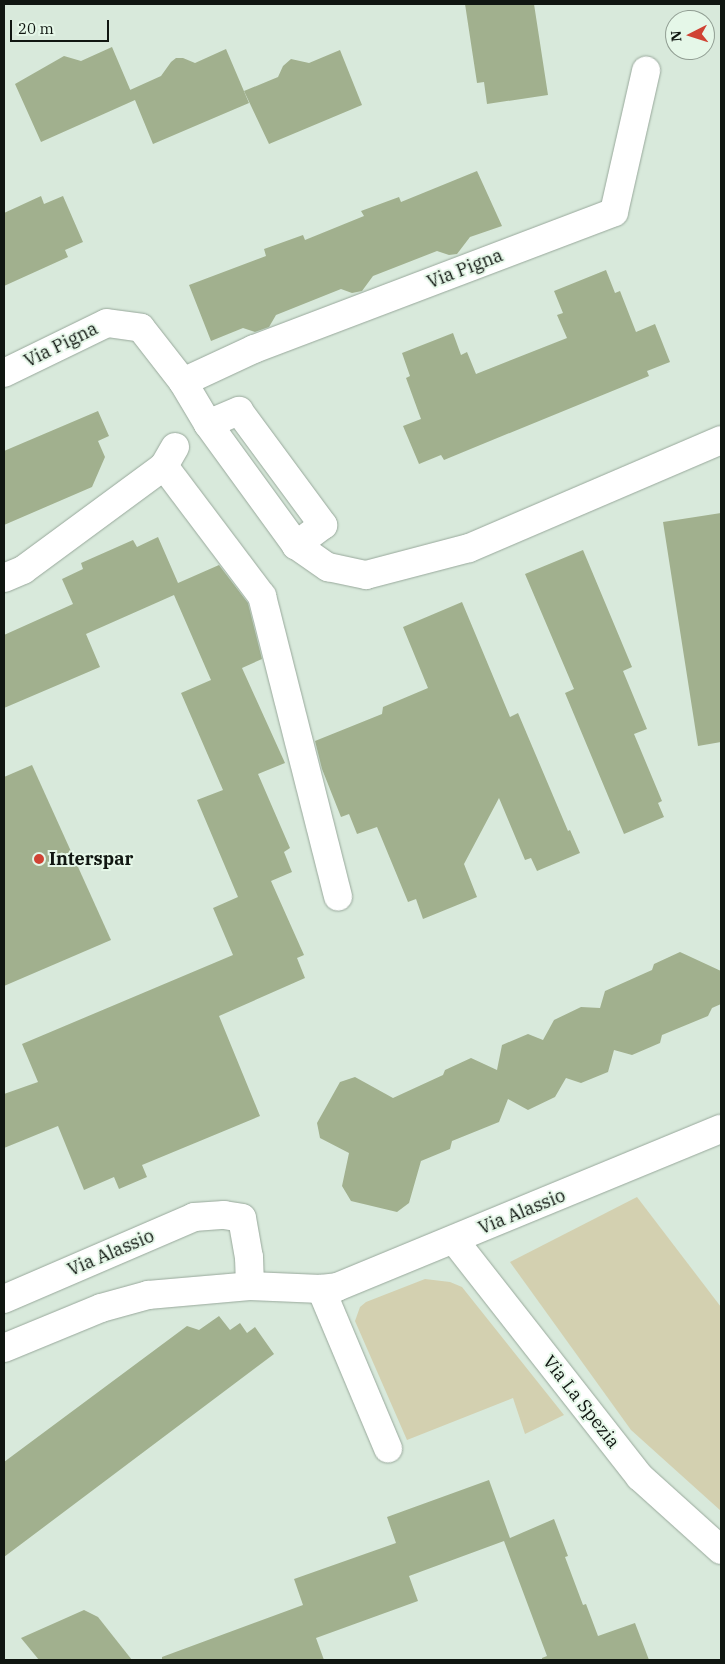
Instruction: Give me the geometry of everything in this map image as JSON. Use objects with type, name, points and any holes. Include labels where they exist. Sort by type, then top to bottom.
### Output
[{"type":"street","name":"Via Pigna","points":[[183,382],[254,349],[614,212],[646,72]]},
{"type":"street","name":"Via Pigna","points":[[4,372],[107,323],[141,328],[183,382],[208,424],[239,410],[318,517],[323,525],[296,546],[328,568],[366,575],[469,548],[721,440]]},
{"type":"street","points":[[4,578],[23,570],[170,457],[262,596],[338,897]]},
{"type":"street","name":"Via Alassio","points":[[4,1348],[101,1308],[148,1294],[250,1286],[321,1289],[337,1287],[721,1130]]},
{"type":"street","name":"Via Alassio","points":[[4,1299],[194,1217],[224,1215],[242,1218],[249,1257],[250,1286]]},
{"type":"street","name":"Via La Spezia","points":[[454,1240],[640,1477],[721,1550]]},
{"type":"street","points":[[321,1289],[388,1448]]},
{"type":"shaded area","points":[[637,1197],[721,1307],[721,1511],[631,1430],[510,1262]]},
{"type":"shaded area","points":[[425,1279],[450,1282],[462,1287],[564,1415],[525,1434],[513,1398],[407,1440],[355,1321],[360,1307],[366,1302]]},
{"type":"building","points":[[465,4],[534,4],[548,95],[487,104],[484,82],[477,83]]},
{"type":"building","points":[[112,47],[130,90],[161,76],[176,58],[183,58],[195,63],[226,49],[249,103],[153,144],[135,100],[41,142],[15,84],[64,56],[81,61]]},
{"type":"building","points":[[340,50],[362,105],[269,144],[244,91],[278,77],[283,66],[291,59],[309,63]]},
{"type":"building","points":[[477,171],[502,226],[470,237],[457,254],[449,255],[437,251],[373,276],[362,291],[352,293],[341,289],[276,315],[269,327],[255,332],[243,328],[211,341],[189,285],[266,256],[264,249],[303,235],[305,240],[364,216],[361,211],[399,197],[401,202]]},
{"type":"building","points":[[41,196],[44,204],[63,196],[83,242],[65,250],[68,257],[4,286],[4,213]]},
{"type":"building","points":[[606,270],[615,293],[620,291],[636,332],[655,324],[670,362],[647,371],[649,376],[444,460],[441,455],[419,464],[403,426],[421,419],[406,378],[410,376],[402,353],[453,333],[461,355],[467,352],[476,374],[567,338],[557,315],[563,313],[554,291]]},
{"type":"building","points":[[98,411],[109,436],[98,441],[105,457],[92,487],[4,525],[4,451]]},
{"type":"building","points":[[721,513],[721,742],[698,746],[663,522]]},
{"type":"building","points":[[158,537],[178,583],[219,565],[248,603],[262,659],[242,668],[285,763],[258,774],[290,848],[284,852],[292,872],[271,881],[304,955],[297,958],[305,978],[219,1016],[260,1116],[142,1165],[147,1177],[119,1189],[114,1177],[84,1190],[58,1126],[4,1148],[4,1094],[38,1082],[22,1044],[233,955],[213,908],[238,897],[197,800],[223,790],[181,693],[211,680],[174,595],[86,634],[100,667],[4,708],[4,635],[73,604],[62,579],[83,569],[81,563],[133,540],[137,547]]},
{"type":"building","points":[[583,550],[632,667],[623,671],[647,729],[634,734],[662,801],[658,803],[664,817],[624,834],[565,693],[574,689],[525,574]]},
{"type":"building","points":[[462,602],[510,717],[518,713],[568,831],[570,830],[580,853],[537,871],[531,858],[525,860],[499,798],[464,864],[477,897],[423,919],[416,899],[408,902],[377,827],[357,834],[349,814],[341,817],[322,769],[315,741],[382,714],[383,707],[428,688],[403,627]]},
{"type":"building","name":"Interspar","points":[[32,765],[111,940],[4,986],[4,777]]},
{"type":"building","points":[[680,952],[721,971],[721,1004],[712,1008],[708,1016],[662,1035],[660,1043],[632,1055],[614,1050],[608,1072],[581,1083],[566,1078],[555,1097],[528,1110],[508,1099],[499,1122],[452,1141],[450,1149],[421,1161],[409,1203],[397,1212],[351,1201],[342,1186],[349,1153],[320,1138],[317,1123],[340,1082],[355,1077],[393,1098],[443,1075],[445,1070],[471,1058],[497,1070],[502,1045],[528,1034],[543,1040],[554,1020],[581,1007],[600,1008],[605,991],[652,970],[654,964]]},
{"type":"building","points":[[219,1316],[230,1330],[240,1323],[247,1333],[255,1327],[274,1354],[4,1557],[4,1462],[187,1326],[199,1330]]},
{"type":"building","points":[[489,1480],[510,1538],[554,1519],[568,1556],[565,1557],[583,1605],[586,1604],[598,1636],[635,1623],[649,1660],[542,1660],[542,1658],[547,1656],[504,1541],[409,1576],[418,1601],[316,1638],[324,1660],[162,1660],[162,1657],[303,1605],[294,1579],[396,1543],[387,1517]]},
{"type":"building","points":[[84,1610],[98,1617],[132,1660],[39,1660],[21,1638]]},
{"type":"place","name":"Interspar","points":[[39,859]]}]
